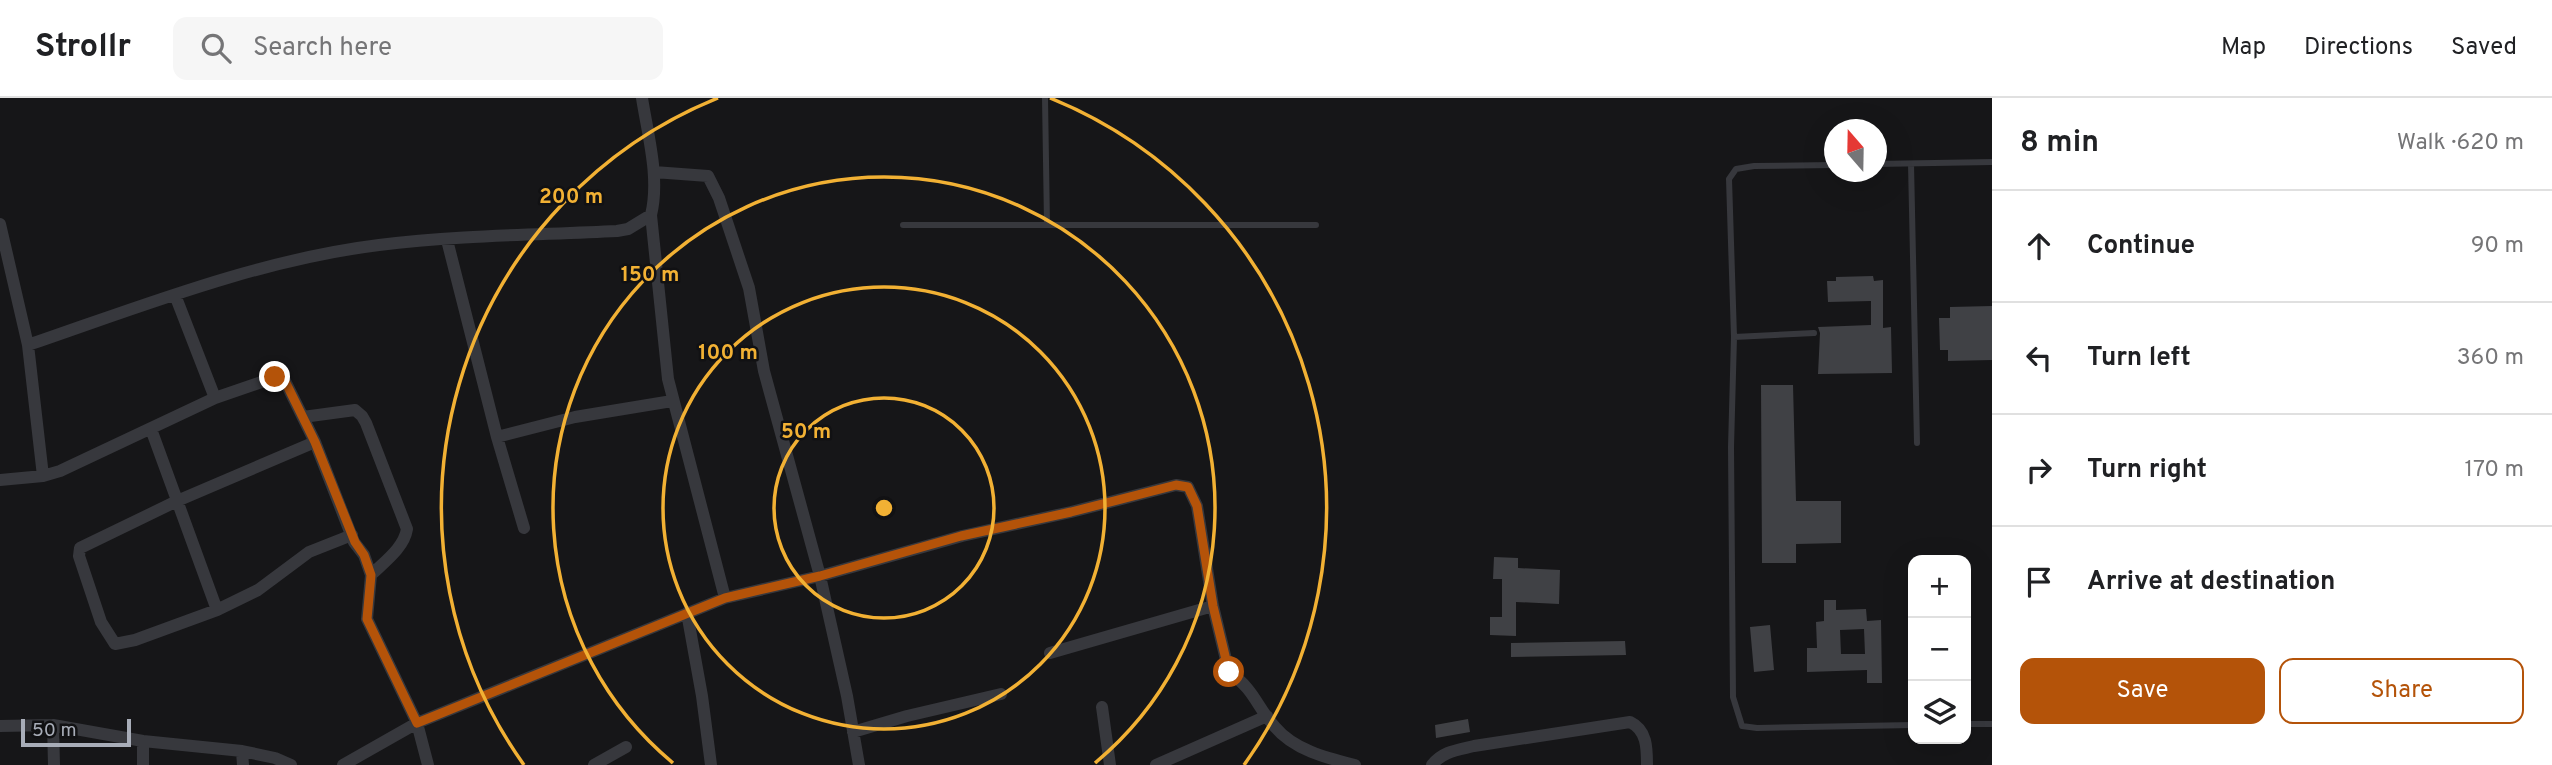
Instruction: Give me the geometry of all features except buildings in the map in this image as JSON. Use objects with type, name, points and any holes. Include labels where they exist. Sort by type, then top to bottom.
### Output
[{"type":"street","points":[[642,98],[654,172],[655,201],[651,215],[661,328],[672,401],[725,598]]},
{"type":"street","points":[[654,172],[698,173],[708,176],[713,183],[750,288],[764,371],[820,576],[847,696],[859,765]]},
{"type":"street","points":[[28,345],[175,295],[307,258],[378,245],[617,231],[628,229],[651,215]]},
{"type":"street","points":[[0,224],[28,345],[43,475]]},
{"type":"street","points":[[447,240],[497,437],[524,528]]},
{"type":"street","points":[[175,295],[215,398]]},
{"type":"street","points":[[0,480],[43,475],[80,463],[215,398],[280,376],[315,442],[352,535],[364,555],[371,575],[367,619],[417,723],[429,765]]},
{"type":"street","points":[[497,437],[575,417],[672,401]]},
{"type":"street","points":[[303,417],[355,410],[366,423],[407,529],[400,547],[371,575]]},
{"type":"street","points":[[151,429],[217,610]]},
{"type":"street","points":[[315,442],[177,501],[79,550],[101,622],[112,641],[118,644],[135,640],[217,610],[258,590],[309,552],[352,535]]},
{"type":"street","points":[[343,765],[417,723],[725,598],[820,576],[961,536],[1176,485],[1188,487],[1197,506],[1213,606],[1229,672],[1243,682],[1276,729],[1299,747],[1355,765]]},
{"type":"street","points":[[1049,653],[1213,606]]},
{"type":"street","points":[[687,613],[711,765]]},
{"type":"street","points":[[853,732],[907,716],[1002,694]]},
{"type":"street","points":[[1102,707],[1110,765]]},
{"type":"street","points":[[1156,765],[1267,716]]},
{"type":"street","points":[[1432,765],[1438,757],[1450,751],[1630,722],[1637,725],[1645,740],[1647,765]]},
{"type":"street","points":[[53,725],[54,765]]},
{"type":"street","points":[[0,726],[53,725],[143,741],[242,751],[275,758],[291,765]]},
{"type":"street","points":[[143,741],[143,765]]},
{"type":"street","points":[[594,765],[626,747]]},
{"type":"street","points":[[242,751],[243,765]]},
{"type":"street","points":[[353,765],[363,755]]},
{"type":"lane","points":[[1045,98],[1048,224]]},
{"type":"lane","points":[[1887,164],[1992,162]]},
{"type":"lane","points":[[1911,164],[1917,443]]},
{"type":"lane","points":[[1824,165],[1754,166],[1736,169],[1729,178],[1734,337],[1731,447],[1732,697],[1742,726],[1908,725]]},
{"type":"lane","points":[[903,225],[1316,225]]},
{"type":"lane","points":[[1734,337],[1814,333]]},
{"type":"lane","points":[[1971,724],[1992,724]]},
{"type":"route","points":[[275,377],[280,376],[285,381],[315,442],[355,542],[364,555],[371,575],[367,619],[417,723],[725,598],[820,576],[961,536],[1176,485],[1188,487],[1197,506],[1213,606],[1229,672]]}]
